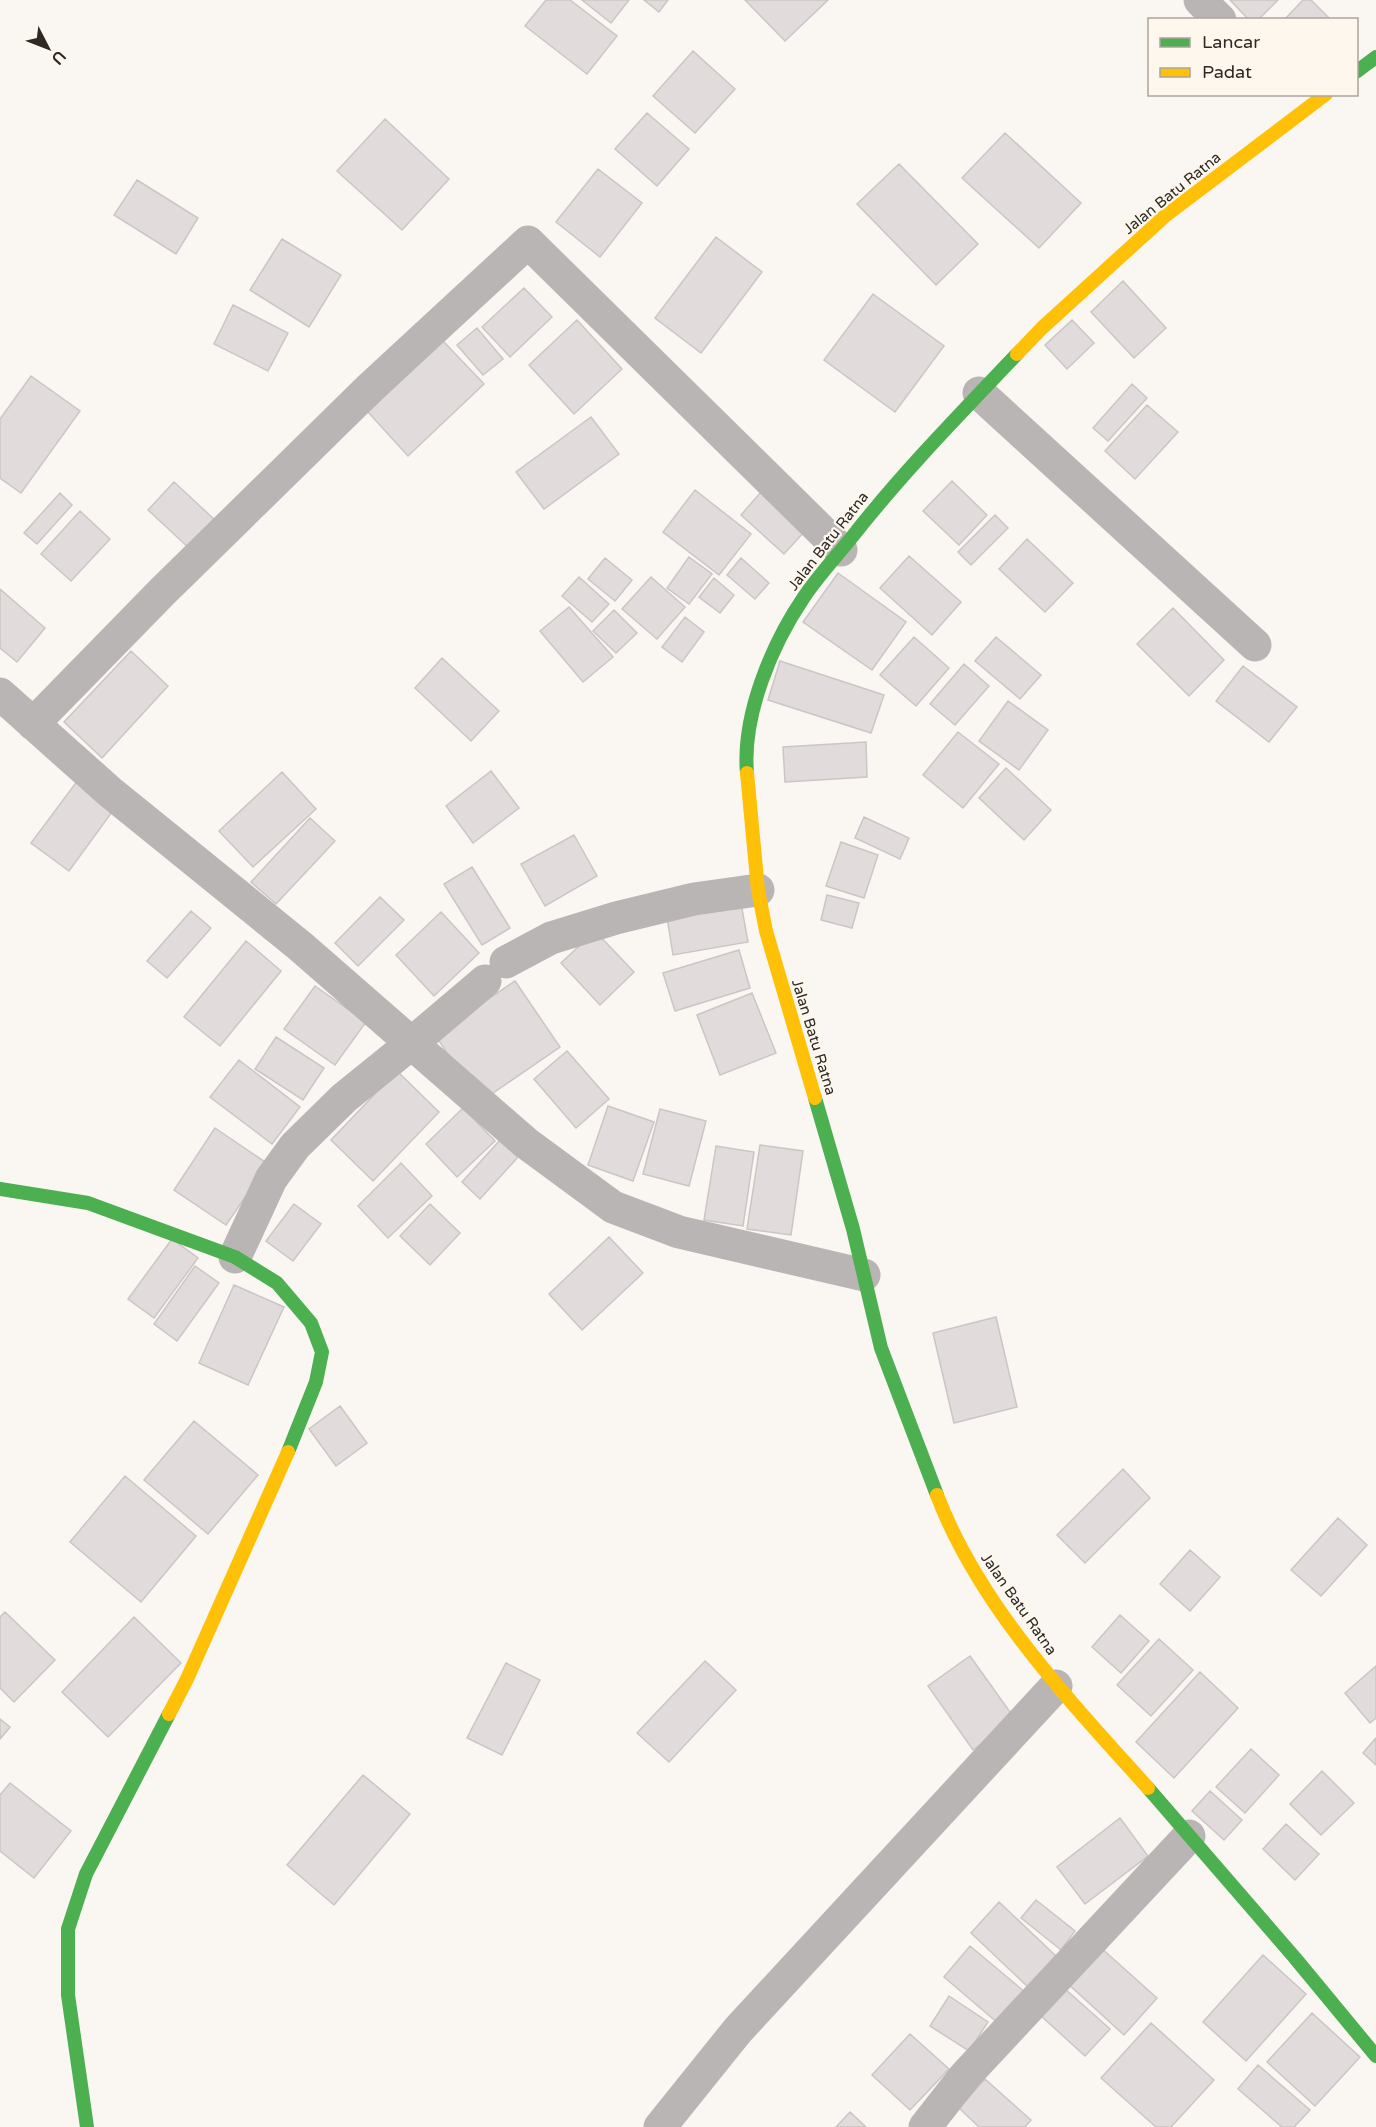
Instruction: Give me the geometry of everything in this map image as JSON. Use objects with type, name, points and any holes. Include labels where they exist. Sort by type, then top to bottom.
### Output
[{"type":"street","points":[[1200,0],[1218,18]]},
{"type":"street","points":[[1358,70],[1376,57]]},
{"type":"street","name":"Jalan Batu Ratna","points":[[1311,98],[1165,216],[1042,328],[889,491],[804,597],[784,630],[758,692],[748,736],[747,768],[758,890],[766,931],[816,1100],[864,1275],[881,1348],[944,1514],[980,1582],[1056,1686],[1157,1798],[1376,2056]]},
{"type":"street","points":[[33,724],[162,592],[371,387],[528,242],[841,550]]},
{"type":"street","points":[[980,393],[1255,645]]},
{"type":"street","points":[[0,694],[110,792],[300,946],[526,1143],[613,1207],[679,1232],[864,1275]]},
{"type":"street","points":[[235,1257],[271,1179],[295,1146],[344,1098],[495,972],[551,938],[616,918],[694,899],[758,890]]},
{"type":"street","points":[[0,1189],[88,1203],[235,1257],[277,1283],[311,1323],[322,1352],[316,1382],[296,1434],[187,1679],[86,1874],[68,1929],[68,1995],[87,2127]]},
{"type":"street","points":[[660,2127],[738,2030],[1056,1686]]},
{"type":"street","points":[[925,2127],[965,2076],[1189,1836]]},
{"type":"building","points":[[546,0],[570,0],[617,36],[587,74],[525,26]]},
{"type":"building","points":[[582,0],[629,0],[611,23]]},
{"type":"building","points":[[644,0],[668,0],[659,12]]},
{"type":"building","points":[[745,0],[828,0],[785,41]]},
{"type":"building","points":[[1230,0],[1278,0],[1260,18],[1247,18]]},
{"type":"building","points":[[1303,0],[1311,0],[1329,18],[1286,18]]},
{"type":"building","points":[[693,51],[735,89],[695,133],[653,96]]},
{"type":"building","points":[[647,113],[689,149],[657,186],[615,149]]},
{"type":"building","points":[[385,119],[449,179],[402,230],[337,171]]},
{"type":"building","points":[[1005,133],[1081,203],[1039,248],[962,178]]},
{"type":"building","points":[[899,164],[978,244],[936,285],[857,204]]},
{"type":"building","points":[[598,169],[642,203],[600,257],[556,222]]},
{"type":"building","points":[[137,180],[198,218],[176,254],[114,215]]},
{"type":"building","points":[[716,237],[762,272],[701,353],[655,318]]},
{"type":"building","points":[[282,239],[341,275],[309,327],[250,290]]},
{"type":"building","points":[[1123,281],[1166,328],[1134,358],[1091,312]]},
{"type":"building","points":[[524,288],[552,317],[510,357],[482,327]]},
{"type":"building","points":[[873,294],[944,346],[895,412],[824,360]]},
{"type":"building","points":[[233,305],[288,333],[268,371],[214,344]]},
{"type":"building","points":[[577,320],[622,369],[574,414],[529,365]]},
{"type":"building","points":[[1072,320],[1094,343],[1067,369],[1045,345]]},
{"type":"building","points":[[477,328],[503,359],[483,375],[457,345]]},
{"type":"building","points":[[443,341],[484,384],[408,456],[368,412]]},
{"type":"building","points":[[31,376],[80,411],[21,493],[0,478],[0,419]]},
{"type":"building","points":[[1132,384],[1147,398],[1108,441],[1093,428]]},
{"type":"building","points":[[1147,405],[1178,432],[1135,479],[1105,451]]},
{"type":"building","points":[[591,417],[619,454],[544,509],[516,472]]},
{"type":"building","points":[[952,481],[987,515],[959,545],[923,511]]},
{"type":"building","points":[[174,482],[216,521],[190,549],[148,510]]},
{"type":"building","points":[[695,490],[751,534],[719,575],[663,532]]},
{"type":"building","points":[[761,492],[805,531],[784,554],[741,515]]},
{"type":"building","points":[[60,493],[72,505],[37,544],[24,533]]},
{"type":"building","points":[[80,511],[110,539],[71,581],[41,554]]},
{"type":"building","points":[[995,515],[1008,528],[971,565],[958,552]]},
{"type":"building","points":[[1027,539],[1073,583],[1045,612],[999,569]]},
{"type":"building","points":[[909,556],[961,602],[932,635],[880,588]]},
{"type":"building","points":[[689,557],[712,574],[689,604],[667,588]]},
{"type":"building","points":[[605,558],[632,580],[615,601],[588,579]]},
{"type":"building","points":[[741,558],[769,583],[755,599],[727,575]]},
{"type":"building","points":[[838,573],[906,622],[872,670],[803,622]]},
{"type":"building","points":[[579,577],[609,604],[592,622],[562,596]]},
{"type":"building","points":[[651,577],[685,607],[657,639],[622,609]]},
{"type":"building","points":[[714,578],[734,595],[720,613],[699,597]]},
{"type":"building","points":[[0,589],[45,628],[17,662],[0,648]]},
{"type":"building","points":[[569,607],[613,657],[583,682],[540,631]]},
{"type":"building","points":[[1173,608],[1224,660],[1189,696],[1137,644]]},
{"type":"building","points":[[614,610],[637,633],[616,653],[593,631]]},
{"type":"building","points":[[685,617],[704,632],[682,662],[662,647]]},
{"type":"building","points":[[914,637],[949,668],[916,706],[880,675]]},
{"type":"building","points":[[996,637],[1041,675],[1020,699],[975,661]]},
{"type":"building","points":[[131,651],[168,686],[102,758],[64,722]]},
{"type":"building","points":[[442,658],[499,711],[471,741],[415,688]]},
{"type":"building","points":[[780,661],[884,695],[871,733],[768,700]]},
{"type":"building","points":[[964,664],[989,686],[955,725],[930,704]]},
{"type":"building","points":[[1243,666],[1297,707],[1269,742],[1216,701]]},
{"type":"building","points":[[1008,701],[1048,730],[1019,770],[979,741]]},
{"type":"building","points":[[958,732],[999,764],[963,808],[923,775]]},
{"type":"building","points":[[866,742],[867,777],[785,782],[783,747]]},
{"type":"building","points":[[1006,768],[1051,810],[1024,840],[979,798]]},
{"type":"building","points":[[491,771],[519,808],[473,843],[446,806]]},
{"type":"building","points":[[282,772],[316,809],[253,867],[219,831]]},
{"type":"building","points":[[78,780],[115,808],[69,871],[31,843]]},
{"type":"building","points":[[864,817],[909,838],[900,859],[855,838]]},
{"type":"building","points":[[310,818],[335,841],[276,904],[251,882]]},
{"type":"building","points":[[574,835],[597,876],[545,906],[521,864]]},
{"type":"building","points":[[841,842],[878,855],[864,898],[826,886]]},
{"type":"building","points":[[472,867],[510,928],[482,945],[444,884]]},
{"type":"building","points":[[827,895],[859,903],[852,928],[821,920]]},
{"type":"building","points":[[380,897],[404,920],[358,966],[335,943]]},
{"type":"building","points":[[740,898],[748,942],[673,955],[666,911]]},
{"type":"building","points":[[191,911],[211,928],[167,978],[147,961]]},
{"type":"building","points":[[441,912],[479,953],[434,996],[396,955]]},
{"type":"building","points":[[595,931],[634,972],[600,1005],[561,963]]},
{"type":"building","points":[[246,941],[281,971],[220,1046],[184,1017]]},
{"type":"building","points":[[739,950],[750,988],[675,1011],[663,973]]},
{"type":"building","points":[[515,981],[560,1047],[480,1102],[435,1035]]},
{"type":"building","points":[[315,986],[366,1022],[335,1065],[284,1029]]},
{"type":"building","points":[[752,993],[776,1053],[720,1075],[697,1015]]},
{"type":"building","points":[[276,1037],[324,1068],[303,1100],[255,1069]]},
{"type":"building","points":[[567,1051],[609,1099],[576,1128],[534,1079]]},
{"type":"building","points":[[239,1060],[300,1107],[272,1144],[210,1097]]},
{"type":"building","points":[[397,1071],[439,1112],[373,1181],[331,1140]]},
{"type":"building","points":[[608,1106],[654,1122],[633,1181],[588,1165]]},
{"type":"building","points":[[463,1108],[495,1141],[457,1177],[426,1144]]},
{"type":"building","points":[[660,1109],[706,1121],[689,1186],[643,1174]]},
{"type":"building","points":[[215,1128],[268,1164],[226,1225],[174,1190]]},
{"type":"building","points":[[500,1140],[518,1157],[480,1199],[462,1182]]},
{"type":"building","points":[[760,1145],[803,1151],[791,1235],[747,1229]]},
{"type":"building","points":[[716,1146],[754,1152],[743,1226],[704,1220]]},
{"type":"building","points":[[401,1163],[432,1196],[388,1238],[358,1206]]},
{"type":"building","points":[[294,1204],[321,1224],[293,1261],[266,1241]]},
{"type":"building","points":[[430,1204],[460,1233],[430,1265],[400,1236]]},
{"type":"building","points":[[609,1237],[643,1273],[582,1330],[549,1294]]},
{"type":"building","points":[[172,1239],[198,1258],[154,1318],[128,1299]]},
{"type":"building","points":[[195,1266],[219,1283],[177,1341],[154,1324]]},
{"type":"building","points":[[234,1285],[284,1307],[248,1385],[199,1363]]},
{"type":"building","points":[[996,1317],[1017,1407],[954,1423],[933,1333]]},
{"type":"building","points":[[340,1406],[367,1443],[336,1466],[309,1429]]},
{"type":"building","points":[[194,1421],[258,1475],[208,1534],[144,1480]]},
{"type":"building","points":[[1123,1469],[1150,1498],[1085,1563],[1057,1535]]},
{"type":"building","points":[[125,1476],[196,1536],[141,1602],[70,1542]]},
{"type":"building","points":[[1338,1518],[1367,1545],[1321,1596],[1291,1570]]},
{"type":"building","points":[[1190,1550],[1220,1577],[1190,1611],[1160,1584]]},
{"type":"building","points":[[5,1612],[55,1660],[14,1702],[0,1688],[0,1617]]},
{"type":"building","points":[[1120,1615],[1149,1641],[1121,1673],[1092,1647]]},
{"type":"building","points":[[134,1617],[181,1663],[108,1737],[62,1692]]},
{"type":"building","points":[[1159,1639],[1193,1670],[1151,1716],[1117,1685]]},
{"type":"building","points":[[970,1656],[1015,1719],[973,1750],[928,1686]]},
{"type":"building","points":[[705,1661],[736,1690],[669,1762],[637,1733]]},
{"type":"building","points":[[506,1663],[540,1680],[502,1755],[467,1738]]},
{"type":"building","points":[[1376,1666],[1376,1718],[1370,1723],[1345,1693]]},
{"type":"building","points":[[1200,1672],[1238,1708],[1174,1778],[1136,1742]]},
{"type":"building","points":[[0,1719],[10,1727],[0,1739]]},
{"type":"building","points":[[1376,1738],[1376,1765],[1363,1753]]},
{"type":"building","points":[[1251,1749],[1279,1775],[1245,1813],[1216,1787]]},
{"type":"building","points":[[1322,1771],[1354,1803],[1321,1835],[1290,1804]]},
{"type":"building","points":[[363,1775],[410,1814],[334,1905],[287,1865]]},
{"type":"building","points":[[10,1783],[71,1831],[34,1878],[0,1851],[0,1795]]},
{"type":"building","points":[[1210,1791],[1242,1820],[1224,1840],[1192,1811]]},
{"type":"building","points":[[1120,1818],[1148,1856],[1085,1904],[1057,1867]]},
{"type":"building","points":[[1286,1824],[1319,1854],[1295,1880],[1263,1849]]},
{"type":"building","points":[[1036,1900],[1075,1931],[1061,1950],[1021,1918]]},
{"type":"building","points":[[999,1902],[1056,1956],[1028,1987],[971,1933]]},
{"type":"building","points":[[970,1946],[1026,1993],[999,2024],[944,1977]]},
{"type":"building","points":[[1100,1947],[1157,1998],[1124,2035],[1067,1983]]},
{"type":"building","points":[[1263,1955],[1306,1994],[1246,2061],[1203,2022]]},
{"type":"building","points":[[1064,1988],[1110,2029],[1085,2056],[1040,2015]]},
{"type":"building","points":[[949,1996],[988,2022],[969,2051],[930,2026]]},
{"type":"building","points":[[1312,2013],[1360,2057],[1315,2106],[1267,2062]]},
{"type":"building","points":[[1151,2023],[1214,2080],[1171,2127],[1156,2127],[1101,2078]]},
{"type":"building","points":[[910,2034],[949,2069],[910,2110],[872,2075]]},
{"type":"building","points":[[1258,2065],[1310,2110],[1294,2127],[1282,2127],[1238,2089]]},
{"type":"building","points":[[985,2079],[1031,2120],[1025,2127],[979,2127],[959,2108]]},
{"type":"building","points":[[850,2112],[866,2127],[836,2127]]},
{"type":"traffic: fast","points":[[1358,70],[1376,57]]},
{"type":"traffic: fast","points":[[747,773],[749,728],[754,704],[781,636],[804,597],[891,489],[1017,354]]},
{"type":"traffic: fast","points":[[815,1098],[853,1229],[881,1348],[937,1495]]},
{"type":"traffic: fast","points":[[0,1189],[88,1203],[235,1257],[277,1283],[311,1323],[322,1352],[316,1382],[288,1452]]},
{"type":"traffic: fast","points":[[87,2127],[68,1995],[68,1929],[86,1874],[169,1714]]},
{"type":"traffic: fast","points":[[1148,1788],[1295,1958],[1376,2056]]},
{"type":"traffic: slow","points":[[1017,354],[1042,328],[1165,216],[1323,96]]},
{"type":"traffic: slow","points":[[747,773],[758,890],[766,931],[815,1098]]},
{"type":"traffic: slow","points":[[169,1714],[187,1679],[288,1452]]},
{"type":"traffic: slow","points":[[937,1495],[955,1536],[1002,1614],[1058,1686],[1148,1788]]}]
